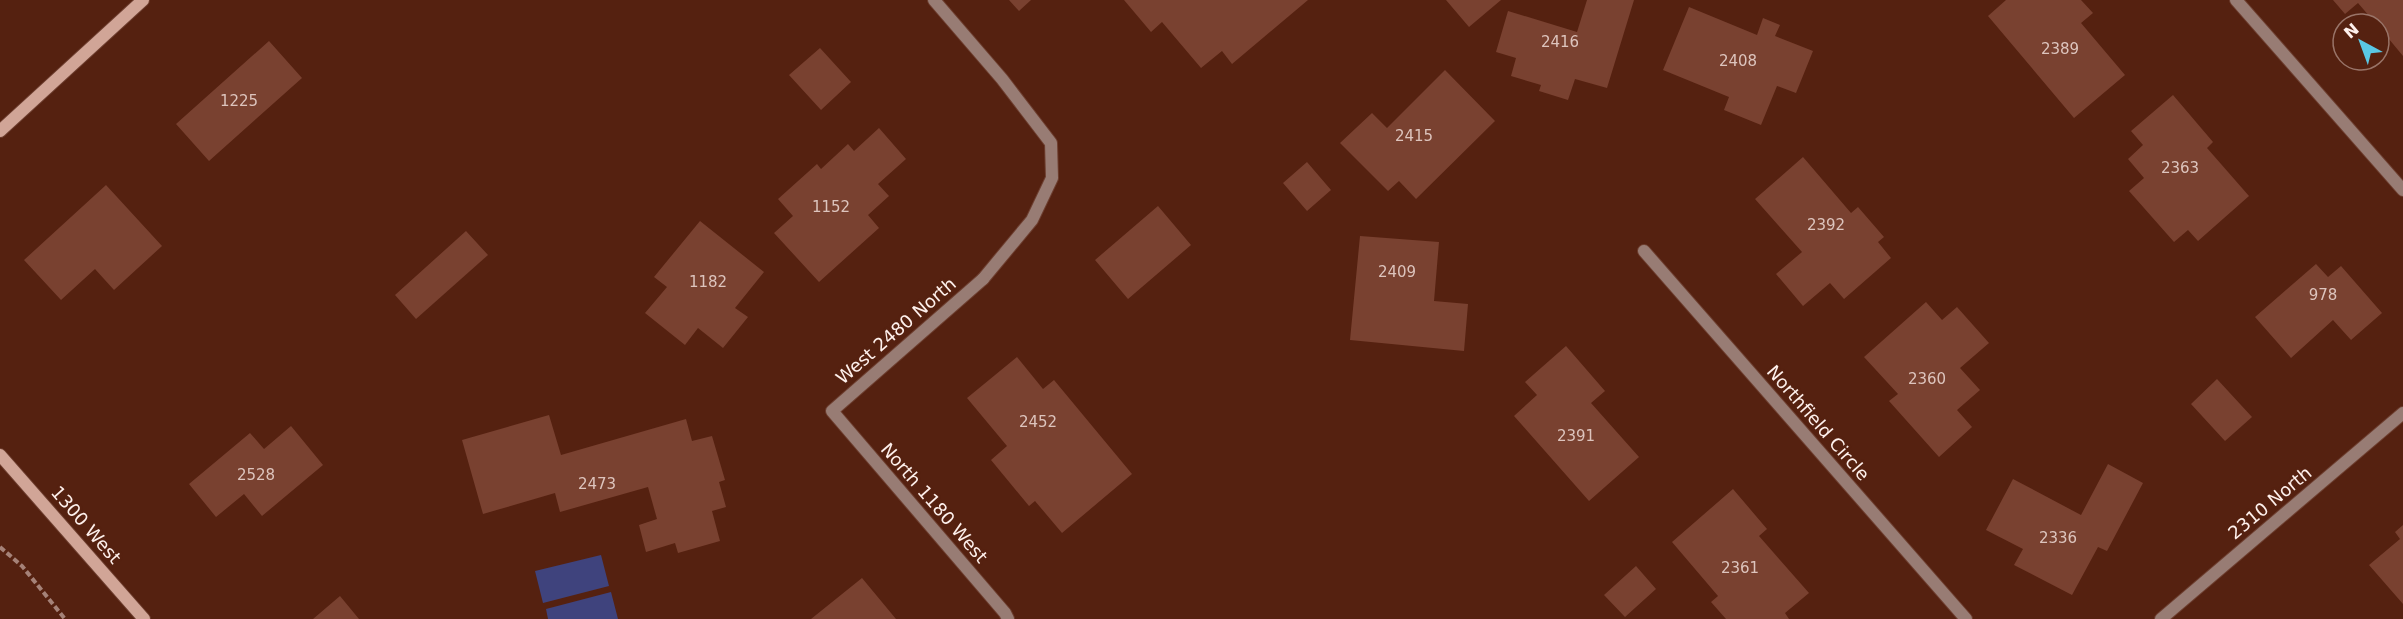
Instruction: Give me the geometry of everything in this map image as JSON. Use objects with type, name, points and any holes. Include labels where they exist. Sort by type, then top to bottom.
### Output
[{"type":"street","points":[[0,131],[143,0]]},
{"type":"street","name":"West 2480 North","points":[[832,411],[983,279],[1032,220],[1052,178],[1051,143],[1002,79],[934,0]]},
{"type":"street","points":[[2236,0],[2403,190]]},
{"type":"street","name":"Northfield Circle","points":[[1644,251],[1966,619]]},
{"type":"street","name":"North 1180 West","points":[[832,411],[1008,619]]},
{"type":"street","name":"2310 North","points":[[2161,619],[2403,414]]},
{"type":"street","name":"1300 West","points":[[0,454],[144,619]]},
{"type":"path","points":[[0,547],[22,566],[65,619]]},
{"type":"shaded area","points":[[601,555],[609,586],[543,603],[535,571]]},
{"type":"shaded area","points":[[611,592],[618,619],[548,619],[546,609]]},
{"type":"building","points":[[1009,0],[1031,0],[1019,11]]},
{"type":"building","points":[[1124,0],[1308,0],[1232,64],[1222,51],[1201,68],[1162,22],[1151,32]]},
{"type":"building","points":[[1446,0],[1501,0],[1469,27]]},
{"type":"building","points":[[1587,0],[1634,0],[1607,88],[1575,79],[1568,100],[1539,91],[1541,85],[1511,76],[1516,58],[1496,52],[1508,11],[1577,32]]},
{"type":"building","points":[[2006,0],[2081,0],[2093,13],[2081,23],[2125,75],[2074,118],[1988,16]]},
{"type":"building","points":[[2333,0],[2403,0],[2403,56],[2391,42],[2391,12],[2366,12],[2358,3],[2347,12],[2343,12]]},
{"type":"building","points":[[1689,7],[1757,35],[1763,18],[1780,25],[1775,36],[1813,51],[1796,93],[1777,86],[1761,125],[1724,110],[1729,97],[1663,70]]},
{"type":"building","points":[[269,41],[302,78],[209,161],[176,124]]},
{"type":"building","points":[[820,48],[851,82],[821,110],[789,75]]},
{"type":"building","points":[[1445,70],[1495,121],[1416,199],[1399,181],[1388,191],[1340,143],[1372,113],[1387,128]]},
{"type":"building","points":[[2173,95],[2213,142],[2207,148],[2249,196],[2198,241],[2188,230],[2174,242],[2129,191],[2144,178],[2128,159],[2143,145],[2131,131]]},
{"type":"building","points":[[879,128],[906,159],[878,184],[889,196],[868,215],[879,228],[819,282],[774,233],[793,216],[778,199],[817,164],[821,169],[848,144],[854,151]]},
{"type":"building","points":[[1803,157],[1851,213],[1858,207],[1884,237],[1878,242],[1891,258],[1844,299],[1830,283],[1803,306],[1776,274],[1802,252],[1755,199]]},
{"type":"building","points":[[1307,162],[1331,190],[1307,211],[1283,183]]},
{"type":"building","points":[[106,185],[162,246],[114,290],[95,269],[61,300],[24,260]]},
{"type":"building","points":[[1158,206],[1191,245],[1128,299],[1095,260]]},
{"type":"building","points":[[700,221],[764,272],[735,308],[748,317],[723,348],[698,328],[685,345],[645,313],[667,287],[654,277]]},
{"type":"building","points":[[466,231],[488,255],[416,319],[395,295]]},
{"type":"building","points":[[1360,236],[1439,242],[1434,301],[1468,304],[1464,351],[1350,340]]},
{"type":"building","points":[[2316,264],[2328,277],[2341,266],[2382,313],[2351,340],[2333,320],[2291,358],[2255,317]]},
{"type":"building","points":[[1926,302],[1942,320],[1957,307],[1989,343],[1960,368],[1980,390],[1957,410],[1972,427],[1939,457],[1889,401],[1898,394],[1864,357]]},
{"type":"building","points":[[1566,346],[1605,391],[1591,403],[1639,457],[1589,501],[1514,416],[1537,395],[1525,382]]},
{"type":"building","points":[[1017,357],[1043,389],[1054,380],[1132,474],[1062,533],[1035,501],[1029,506],[991,460],[1007,446],[967,398]]},
{"type":"building","points":[[2217,379],[2252,417],[2225,441],[2191,404]]},
{"type":"building","points":[[549,415],[561,455],[686,419],[692,441],[712,436],[725,480],[719,482],[726,507],[712,511],[720,541],[678,553],[675,543],[646,552],[639,525],[657,519],[648,487],[560,512],[555,493],[483,514],[462,440]]},
{"type":"building","points":[[291,426],[323,465],[262,516],[244,494],[216,517],[189,484],[250,433],[264,449]]},
{"type":"building","points":[[2108,464],[2143,483],[2107,551],[2098,547],[2072,595],[2014,565],[2023,549],[1986,530],[2013,479],[2081,515]]},
{"type":"building","points":[[1733,489],[1767,529],[1759,536],[1809,593],[1785,613],[1789,619],[1726,619],[1711,602],[1718,596],[1672,542]]},
{"type":"building","points":[[2403,525],[2403,604],[2369,565],[2400,539],[2395,532]]},
{"type":"building","points":[[1636,566],[1656,589],[1625,617],[1604,595]]},
{"type":"building","points":[[862,578],[896,619],[811,619]]},
{"type":"building","points":[[340,596],[359,619],[313,619]]}]
